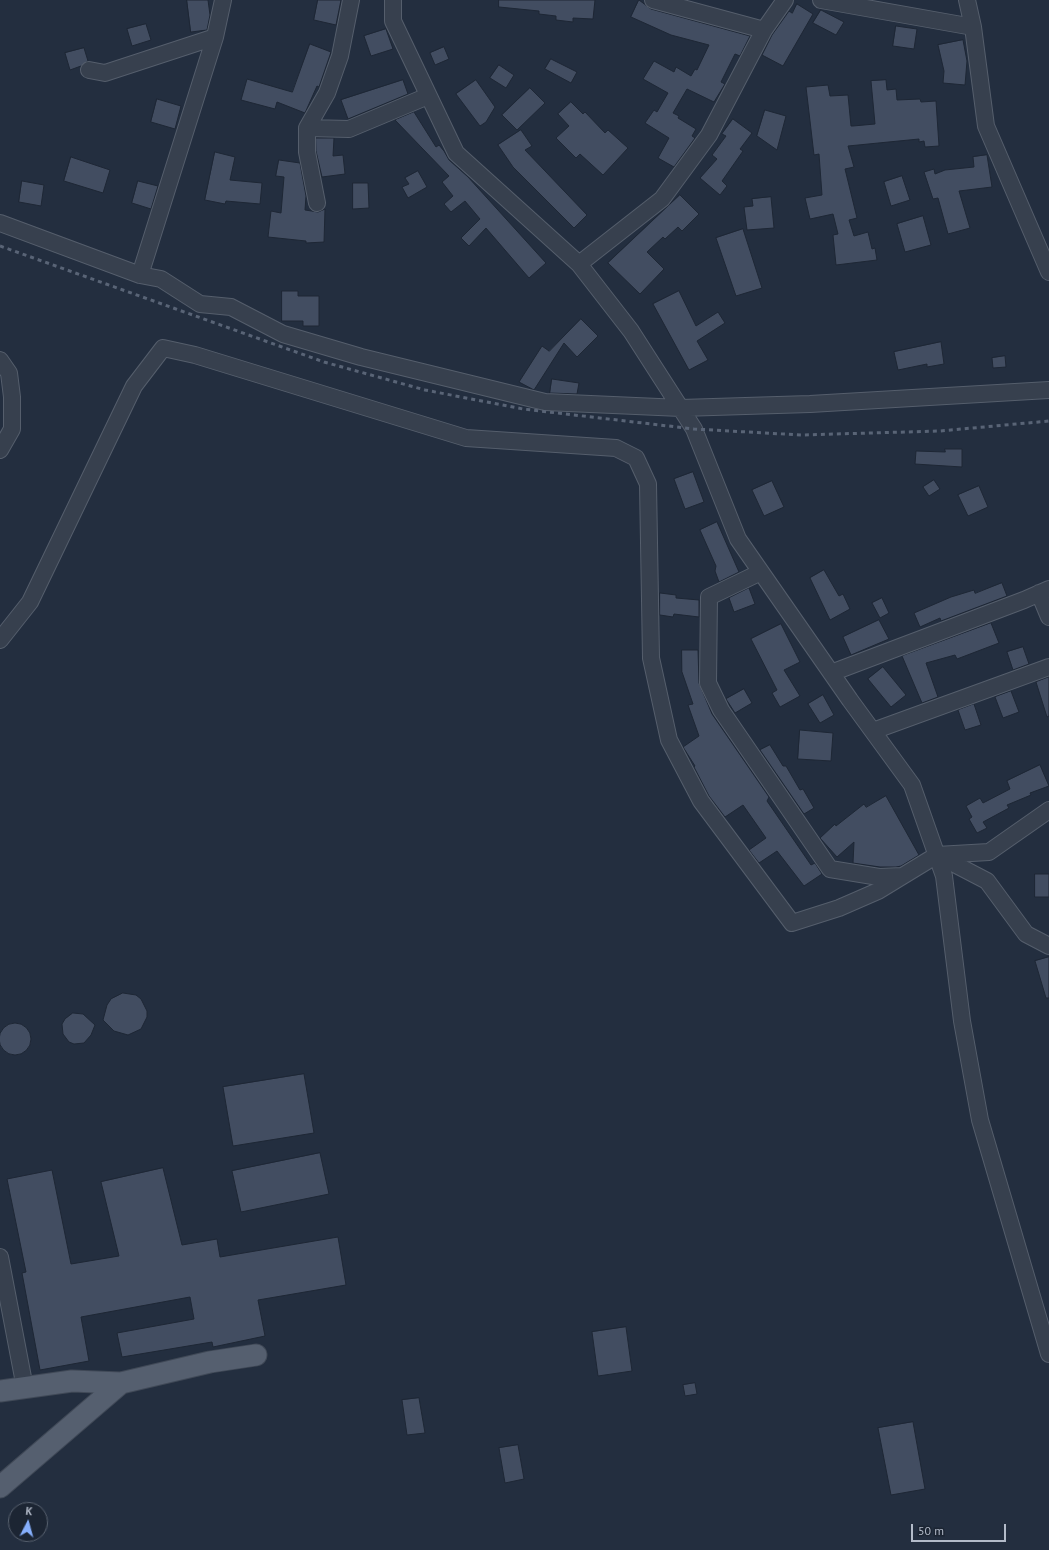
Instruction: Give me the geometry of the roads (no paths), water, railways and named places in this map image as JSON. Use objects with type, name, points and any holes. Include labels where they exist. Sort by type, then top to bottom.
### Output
[{"type":"main road","points":[[0,1391],[72,1382],[121,1383],[210,1362],[256,1355]]},
{"type":"main road","points":[[0,1487],[121,1383]]},
{"type":"street","points":[[140,275],[215,37],[223,0]]},
{"type":"street","points":[[317,202],[307,152],[307,128],[326,93],[340,56],[350,0]]},
{"type":"street","points":[[393,0],[393,21],[456,153],[579,264],[631,331],[694,429],[738,539],[831,673],[912,785],[944,876],[962,1021],[980,1120],[1049,1354]]},
{"type":"street","points":[[653,0],[764,30]]},
{"type":"street","points":[[579,264],[662,199],[709,135],[764,30],[785,0]]},
{"type":"street","points":[[821,0],[973,27]]},
{"type":"street","points":[[967,0],[973,27],[986,126],[1049,272]]},
{"type":"street","points":[[89,70],[105,73],[215,37]]},
{"type":"street","points":[[307,128],[349,128],[428,96]]},
{"type":"street","points":[[0,223],[140,275],[161,279],[200,304],[231,307],[282,334],[361,357],[545,402],[681,408],[810,404],[1049,390]]},
{"type":"street","points":[[0,640],[30,602],[134,386],[163,348],[195,355],[466,438],[616,448],[636,458],[648,484],[651,658],[669,740],[701,801],[792,923],[839,908],[878,891],[937,855],[989,852],[1049,810]]},
{"type":"street","points":[[0,360],[9,373],[12,397],[12,429],[0,450]]},
{"type":"street","points":[[761,572],[709,597],[708,683],[721,710],[830,869],[879,877],[903,876]]},
{"type":"street","points":[[831,673],[1044,591],[1049,617]]},
{"type":"street","points":[[873,732],[1049,667]]},
{"type":"street","points":[[937,855],[987,880],[1026,934],[1049,946]]},
{"type":"street","points":[[0,1257],[25,1388]]},
{"type":"railway","points":[[0,246],[324,362],[425,390],[523,409],[694,429],[801,435],[940,431],[1049,421]]}]
